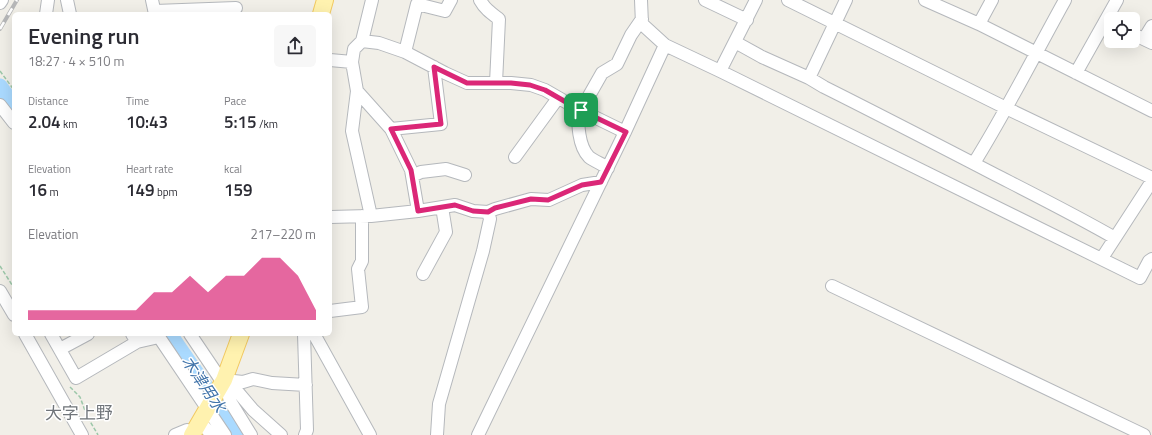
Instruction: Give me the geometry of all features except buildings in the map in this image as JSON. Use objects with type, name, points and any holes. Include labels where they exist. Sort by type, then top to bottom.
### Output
[{"type":"main road","points":[[322,12],[325,0]]},
{"type":"main road","points":[[198,425],[224,380],[240,336]]},
{"type":"street","points":[[46,12],[48,0]]},
{"type":"street","points":[[67,0],[70,12]]},
{"type":"street","points":[[332,311],[362,307],[358,269],[362,261],[366,216],[352,131],[357,91],[352,62],[354,49],[362,41],[372,0]]},
{"type":"street","points":[[406,52],[417,4],[445,11],[451,0]]},
{"type":"street","points":[[480,0],[483,6],[499,19],[496,83]]},
{"type":"street","points":[[641,0],[642,24],[665,45],[1102,258],[1140,278],[1149,261],[1152,259]]},
{"type":"street","points":[[705,0],[746,20]]},
{"type":"street","points":[[720,71],[756,0]]},
{"type":"street","points":[[788,0],[834,24],[1152,178]]},
{"type":"street","points":[[809,78],[846,0]]},
{"type":"street","points":[[925,0],[979,24],[1076,73],[1150,107]]},
{"type":"street","points":[[979,24],[992,0]]},
{"type":"street","points":[[974,163],[1065,0]]},
{"type":"street","points":[[1112,12],[1117,0]]},
{"type":"street","points":[[154,8],[189,4],[235,7]]},
{"type":"street","points":[[608,168],[586,153],[578,128],[579,109],[602,73],[617,64],[631,35],[642,19]]},
{"type":"street","points":[[1143,39],[1152,26]]},
{"type":"street","points":[[1076,73],[1104,28]]},
{"type":"street","points":[[362,41],[379,43],[406,52],[467,83],[511,83],[530,85],[545,90],[579,109],[626,132]]},
{"type":"street","points":[[735,42],[762,57],[809,78],[1074,214],[1115,238]]},
{"type":"street","points":[[478,435],[626,132],[665,45]]},
{"type":"street","points":[[332,60],[352,62]]},
{"type":"street","points":[[391,129],[441,124],[434,67]]},
{"type":"street","points":[[357,91],[391,129],[411,170],[418,211]]},
{"type":"street","points":[[515,157],[558,98]]},
{"type":"street","points":[[0,105],[10,119]]},
{"type":"street","points":[[412,176],[421,172],[446,169],[465,175]]},
{"type":"street","points":[[1102,258],[1152,181]]},
{"type":"street","points":[[332,217],[366,216],[418,211],[455,205],[473,211],[488,212],[495,208],[531,199],[548,200],[582,185],[601,182]]},
{"type":"street","points":[[423,274],[446,232],[442,207]]},
{"type":"street","points":[[437,435],[439,404],[483,251],[490,219],[488,212]]},
{"type":"street","points":[[832,286],[1144,435]]},
{"type":"street","points":[[0,291],[12,312]]},
{"type":"street","points":[[25,336],[82,435]]},
{"type":"street","points":[[52,336],[76,378],[135,338],[150,336]]},
{"type":"street","points":[[60,349],[84,336]]},
{"type":"street","points":[[159,336],[202,399],[198,425]]},
{"type":"street","points":[[191,336],[216,373],[237,391],[253,410],[281,435]]},
{"type":"street","points":[[304,336],[307,430],[305,435]]},
{"type":"street","points":[[315,336],[370,435]]},
{"type":"street","points":[[224,380],[243,382],[253,379],[272,383],[306,385]]},
{"type":"street","points":[[224,380],[230,401],[251,435]]},
{"type":"street","points":[[175,435],[188,430],[213,416],[225,435]]},
{"type":"street","points":[[198,425],[212,435]]},
{"type":"path","points":[[0,71],[12,87]]},
{"type":"path","points":[[0,266],[12,285]]},
{"type":"waterway","name":"木津用水","points":[[0,86],[12,102]]},
{"type":"waterway","name":"木津用水","points":[[171,336],[227,417],[237,435]]},
{"type":"railway","points":[[0,29],[17,0]]},
{"type":"district","name":"大字上野","points":[[79,413]]},
{"type":"route","points":[[434,67],[467,83],[511,83],[530,85],[545,90],[581,110],[626,132],[601,182],[582,185],[548,200],[531,199],[495,208],[488,212],[473,211],[455,205],[418,211],[411,170],[391,129],[441,124],[434,67]]}]
